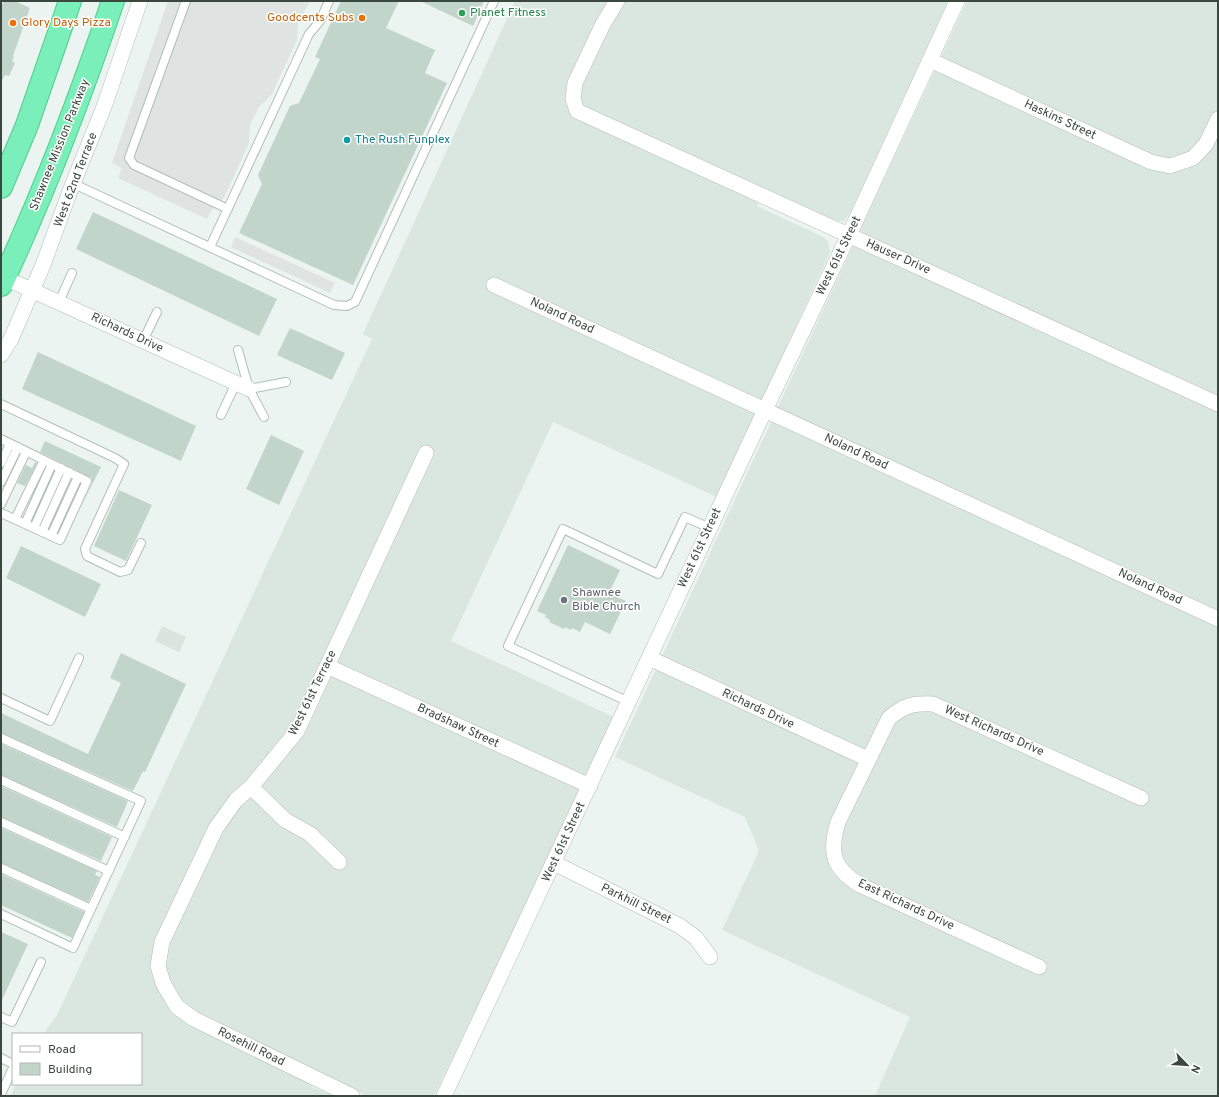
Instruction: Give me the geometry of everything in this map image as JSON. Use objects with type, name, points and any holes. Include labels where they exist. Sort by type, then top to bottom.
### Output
[{"type":"highway","points":[[1,187],[27,125],[70,1]]},
{"type":"highway","name":"Shawnee Mission Parkway","points":[[2,276],[58,152],[89,72],[113,1]]},
{"type":"street","name":"West 62nd Terrace","points":[[1,355],[11,338],[33,290],[105,104],[140,1]]},
{"type":"street","name":"Hauser Drive","points":[[617,1],[603,24],[575,83],[573,99],[577,111],[848,235],[871,244],[1218,404]]},
{"type":"street","name":"West 61st Street","points":[[444,1096],[957,1]]},
{"type":"street","name":"Haskins Street","points":[[930,60],[1151,162],[1170,166],[1192,158],[1206,144],[1218,119]]},
{"type":"street","name":"Richards Drive","points":[[2,276],[243,386]]},
{"type":"street","name":"Noland Road","points":[[494,285],[1218,619]]},
{"type":"street","name":"West 61st Terrace","points":[[163,983],[158,966],[162,942],[216,828],[236,800],[251,787],[296,731],[426,453]]},
{"type":"street","name":"Richards Drive","points":[[649,658],[868,759]]},
{"type":"street","name":"Bradshaw Street","points":[[327,666],[590,786]]},
{"type":"street","name":"West Richards Drive","points":[[868,759],[886,723],[894,713],[900,708],[914,703],[933,704],[1141,798]]},
{"type":"street","name":"East Richards Drive","points":[[868,759],[838,822],[832,840],[833,854],[839,868],[849,878],[860,885],[1039,967]]},
{"type":"street","points":[[251,787],[285,820],[310,834],[339,862]]},
{"type":"street","name":"Parkhill Street","points":[[554,863],[680,926],[696,938],[710,957]]},
{"type":"street","name":"Rosehill Road","points":[[163,983],[177,1007],[194,1019],[352,1096]]},
{"type":"lane","points":[[186,1],[129,158],[134,165],[228,209]]},
{"type":"lane","points":[[210,247],[309,34],[320,20],[329,1]]},
{"type":"lane","points":[[74,184],[334,305],[347,306],[356,302],[494,1]]},
{"type":"lane","points":[[59,302],[72,273]]},
{"type":"lane","points":[[143,341],[156,312]]},
{"type":"lane","points":[[238,350],[243,386],[264,417]]},
{"type":"lane","points":[[221,415],[243,386],[286,382]]},
{"type":"lane","points":[[1,404],[115,458],[124,464],[84,549],[88,556],[120,572],[128,570],[141,544]]},
{"type":"lane","points":[[1,440],[87,481],[60,540],[1,513]]},
{"type":"lane","points":[[1,463],[14,446]]},
{"type":"lane","points":[[1,482],[14,446]]},
{"type":"lane","points":[[1,504],[26,452]]},
{"type":"lane","points":[[15,520],[44,460]]},
{"type":"lane","points":[[25,524],[52,464]]},
{"type":"lane","points":[[34,528],[65,470]]},
{"type":"lane","points":[[42,532],[65,470]]},
{"type":"lane","points":[[628,702],[508,646],[563,529],[658,574],[685,516],[710,528]]},
{"type":"lane","points":[[1,698],[50,720],[79,658]]},
{"type":"lane","points":[[1,738],[141,801],[73,948],[1,914]]},
{"type":"lane","points":[[1,780],[125,837]]},
{"type":"lane","points":[[1,822],[109,871]]},
{"type":"lane","points":[[1,868],[91,909]]},
{"type":"lane","points":[[1,1017],[12,1022],[41,962]]},
{"type":"lane","points":[[1,1058],[12,1064]]},
{"type":"lane","points":[[1,1094],[12,1070]]},
{"type":"shaded area","points":[[168,1],[310,1],[298,23],[297,40],[272,94],[259,107],[250,125],[249,143],[224,198],[212,210],[207,219],[118,178],[122,168],[112,163]]},
{"type":"shaded area","points":[[515,1],[948,1],[850,213],[844,221],[832,221],[763,190],[757,206],[823,237],[828,241],[830,252],[717,497],[553,422],[451,641],[614,717],[551,854],[434,1096],[367,1096],[318,1074],[312,1087],[333,1096],[10,1096],[16,1085],[142,1085],[142,1033],[44,1033],[57,1015],[372,339],[363,334]]},
{"type":"shaded area","points":[[967,1],[1218,1],[1218,1096],[875,1096],[910,1017],[722,930],[759,851],[745,817],[615,757]]},
{"type":"shaded area","points":[[235,237],[335,283],[330,293],[231,247]]},
{"type":"shaded area","points":[[162,626],[186,637],[179,652],[155,641]]},
{"type":"building","points":[[4,1],[15,1],[30,8],[13,56],[12,61],[15,63],[9,76],[5,75],[1,82],[1,7]]},
{"type":"building","name":"The Rush Funplex","points":[[341,1],[399,1],[386,28],[435,50],[425,73],[447,83],[353,285],[239,233],[262,184],[258,175],[290,106],[299,103],[320,59],[315,57]]},
{"type":"building","name":"Planet Fitness","points":[[420,1],[484,1],[473,26]]},
{"type":"building","points":[[93,212],[277,299],[259,336],[76,249]]},
{"type":"building","points":[[290,328],[345,353],[332,380],[277,355]]},
{"type":"building","points":[[38,352],[196,426],[181,461],[22,389]]},
{"type":"building","points":[[271,435],[304,451],[279,505],[246,489]]},
{"type":"building","points":[[45,441],[101,467],[79,511],[92,483],[92,478],[40,452]]},
{"type":"building","points":[[35,462],[37,463],[25,486],[17,483],[26,465],[32,468]]},
{"type":"building","points":[[119,490],[152,505],[126,561],[94,546]]},
{"type":"building","name":"Shawnee Bible Church","points":[[568,545],[620,570],[609,593],[626,601],[610,634],[585,622],[580,632],[572,628],[571,630],[565,627],[564,629],[549,622],[550,620],[545,617],[546,615],[537,611]]},
{"type":"building","points":[[21,546],[101,584],[85,617],[6,578]]},
{"type":"building","points":[[121,653],[186,684],[145,772],[143,771],[133,791],[1,733],[1,713],[88,754],[121,683],[110,678]]},
{"type":"building","points":[[1,744],[128,801],[117,827],[1,775]]},
{"type":"building","points":[[1,786],[112,837],[101,861],[1,817]]},
{"type":"building","points":[[1,828],[97,871],[95,875],[100,877],[88,902],[1,863]]},
{"type":"building","points":[[1,874],[84,912],[72,938],[1,905]]},
{"type":"building","points":[[1,932],[28,944],[1,1002]]},
{"type":"place","name":"Planet Fitness","points":[[462,13]]},
{"type":"place","name":"Goodcents Subs","points":[[362,18]]},
{"type":"place","name":"Glory Days Pizza","points":[[13,23]]},
{"type":"place","name":"The Rush Funplex","points":[[347,140]]},
{"type":"place","name":"Shawnee Bible Church","points":[[564,600]]}]
